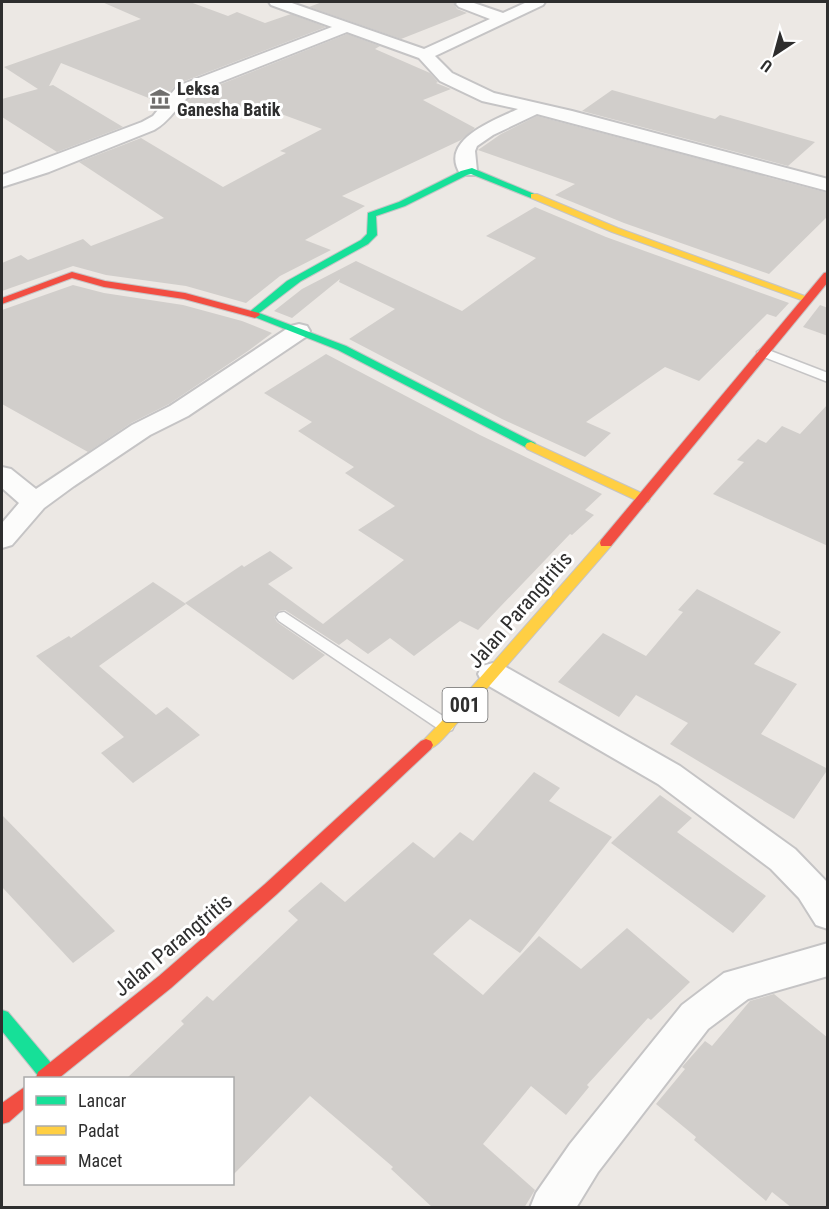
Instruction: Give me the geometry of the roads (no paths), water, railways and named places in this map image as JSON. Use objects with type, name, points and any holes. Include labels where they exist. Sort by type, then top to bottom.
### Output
[{"type":"street","points":[[283,2],[344,28],[425,55],[446,77],[488,97],[828,184]]},
{"type":"street","points":[[425,55],[538,2]]},
{"type":"street","points":[[464,4],[503,18]]},
{"type":"street","points":[[2,181],[134,133],[159,120],[182,93],[197,84],[344,28]]},
{"type":"street","points":[[468,171],[466,152],[468,145],[482,135],[533,109]]},
{"type":"street","points":[[252,314],[277,292],[304,275],[359,248],[372,235],[371,215],[402,204],[468,171],[479,173],[615,230],[808,299]]},
{"type":"street","points":[[2,301],[72,275],[104,284],[185,296],[252,314],[342,348],[482,422],[644,499]]},
{"type":"street","name":"Jalan Parangtritis","points":[[47,1077],[165,982],[446,726],[644,499],[828,275]]},
{"type":"street","points":[[2,539],[35,502],[141,430],[179,411],[299,331]]},
{"type":"street","points":[[2,475],[35,502]]},
{"type":"street","points":[[493,674],[669,775],[783,859],[811,887],[828,914]]},
{"type":"street","points":[[551,1208],[584,1158],[695,1017],[737,985],[828,959]]},
{"type":"street","points":[[2,1018],[47,1077]]},
{"type":"street","points":[[2,1115],[24,1097]]},
{"type":"lane","points":[[763,352],[828,378]]},
{"type":"lane","points":[[284,617],[446,726]]},
{"type":"place","name":"Leksa Ganesha Batik","points":[[160,99]]}]
